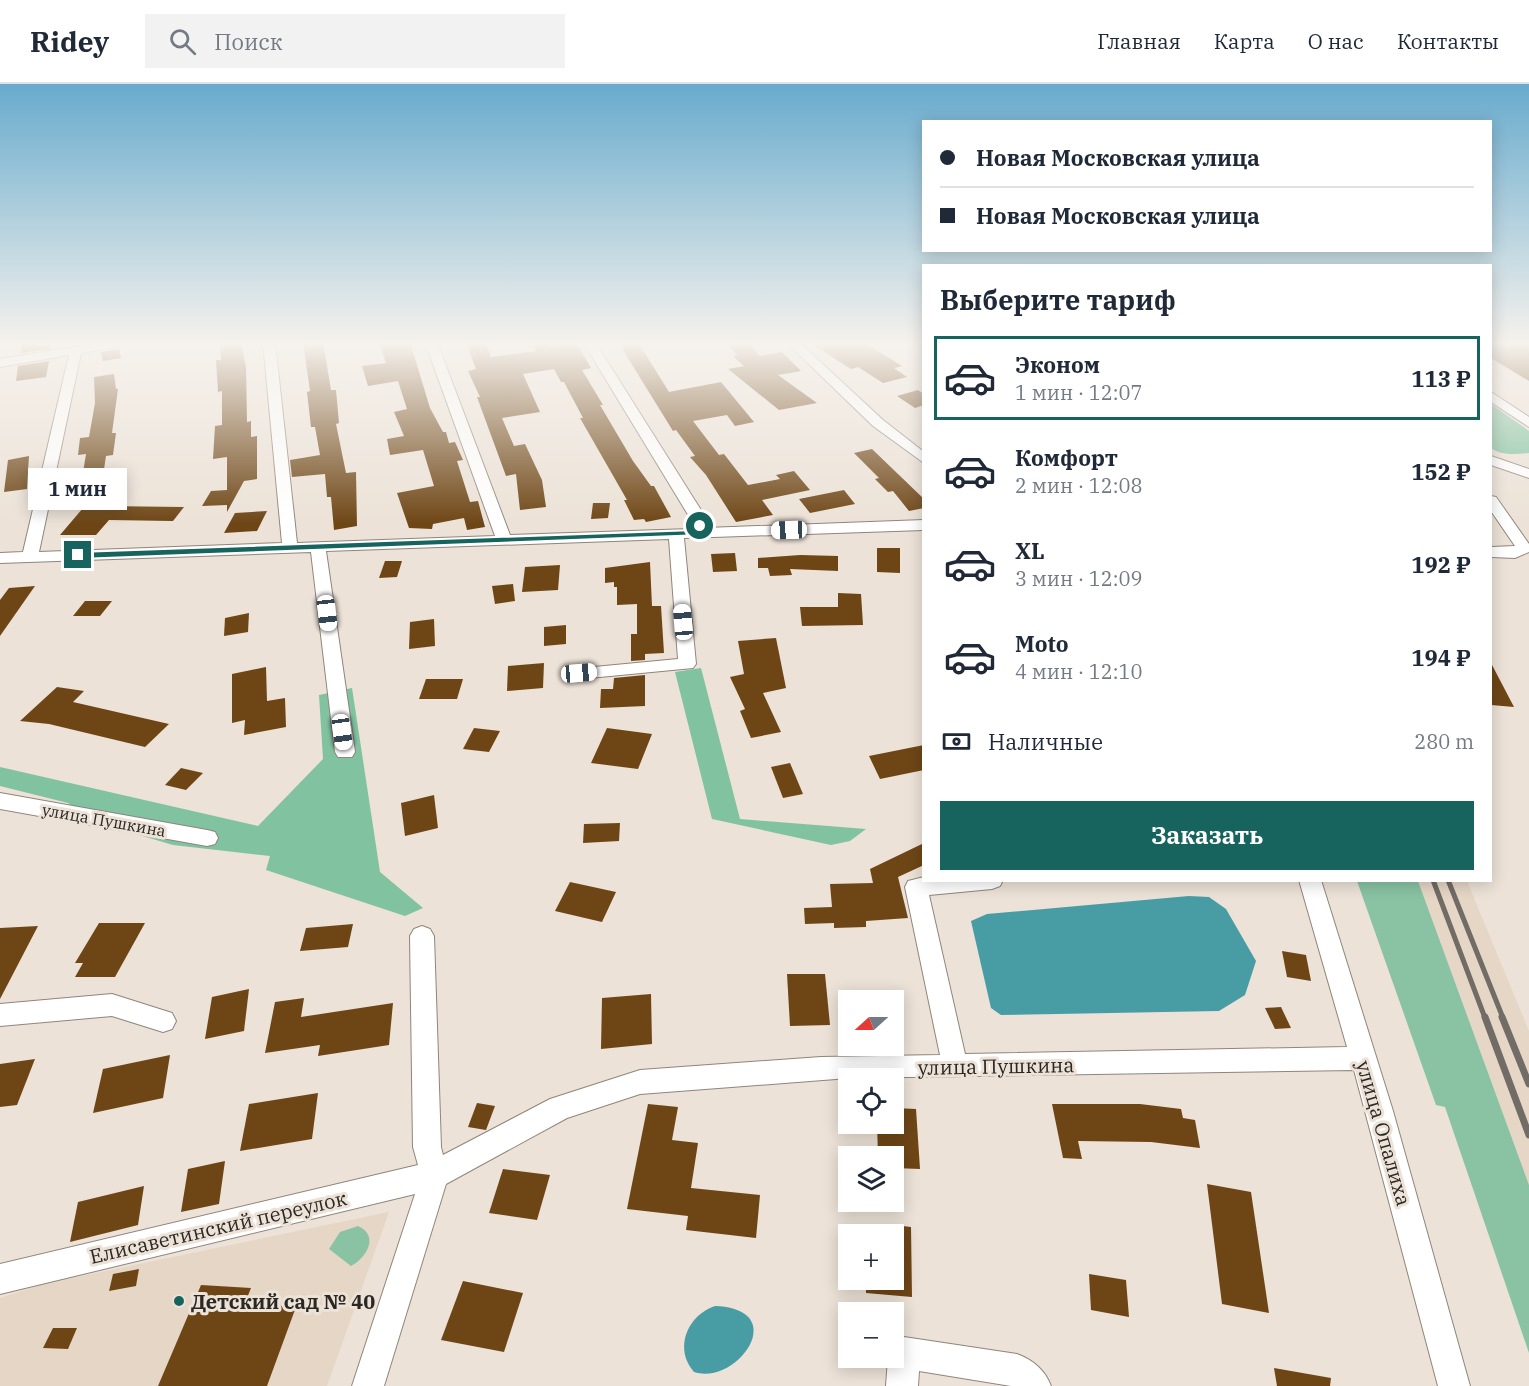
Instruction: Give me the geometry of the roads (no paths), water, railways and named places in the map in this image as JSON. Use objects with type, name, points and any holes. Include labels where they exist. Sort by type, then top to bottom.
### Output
[{"type":"street","points":[[30,557],[64,403]]},
{"type":"street","points":[[275,403],[290,547]]},
{"type":"street","points":[[453,403],[504,540]]},
{"type":"street","points":[[627,403],[698,518],[699,533]]},
{"type":"street","points":[[857,403],[922,457]]},
{"type":"street","points":[[1501,403],[1529,423]]},
{"type":"street","points":[[1508,465],[1529,459]]},
{"type":"street","points":[[1492,460],[1529,474]]},
{"type":"street","points":[[1492,501],[1524,548],[1515,554],[1492,552]]},
{"type":"street","points":[[0,558],[922,525]]},
{"type":"street","points":[[579,673],[687,664],[676,533]]},
{"type":"street","points":[[318,547],[345,752]]},
{"type":"street","name":"улица Пушкина","points":[[0,801],[207,838]]},
{"type":"street","points":[[956,1066],[916,887],[970,882]]},
{"type":"street","name":"улица Опалиха","points":[[1311,882],[1454,1386]]},
{"type":"street","points":[[368,1386],[435,1175],[427,1148],[422,936]]},
{"type":"street","points":[[0,1016],[112,1005],[163,1021]]},
{"type":"street","name":"улица Пушкина","points":[[435,1175],[560,1108],[640,1082],[821,1070],[1362,1058]]},
{"type":"street","name":"Елисаветинский переулок","points":[[0,1279],[435,1175]]},
{"type":"street","points":[[902,1386],[904,1353],[1017,1370],[1035,1386]]},
{"type":"water","points":[[1189,896],[1209,897],[1226,909],[1256,961],[1245,995],[1219,1011],[1001,1015],[991,1008],[971,921],[987,914]]},
{"type":"water","points":[[715,1306],[738,1310],[750,1320],[754,1332],[750,1345],[740,1358],[726,1368],[710,1373],[694,1372],[685,1353],[686,1333],[697,1317],[705,1310]]},
{"type":"railway","points":[[1434,882],[1485,1018]]},
{"type":"railway","points":[[1449,882],[1503,1018]]},
{"type":"railway","points":[[1485,1017],[1529,1135]]},
{"type":"railway","points":[[1502,1017],[1529,1084]]},
{"type":"place","name":"Детский сад № 40","points":[[179,1301]]}]
